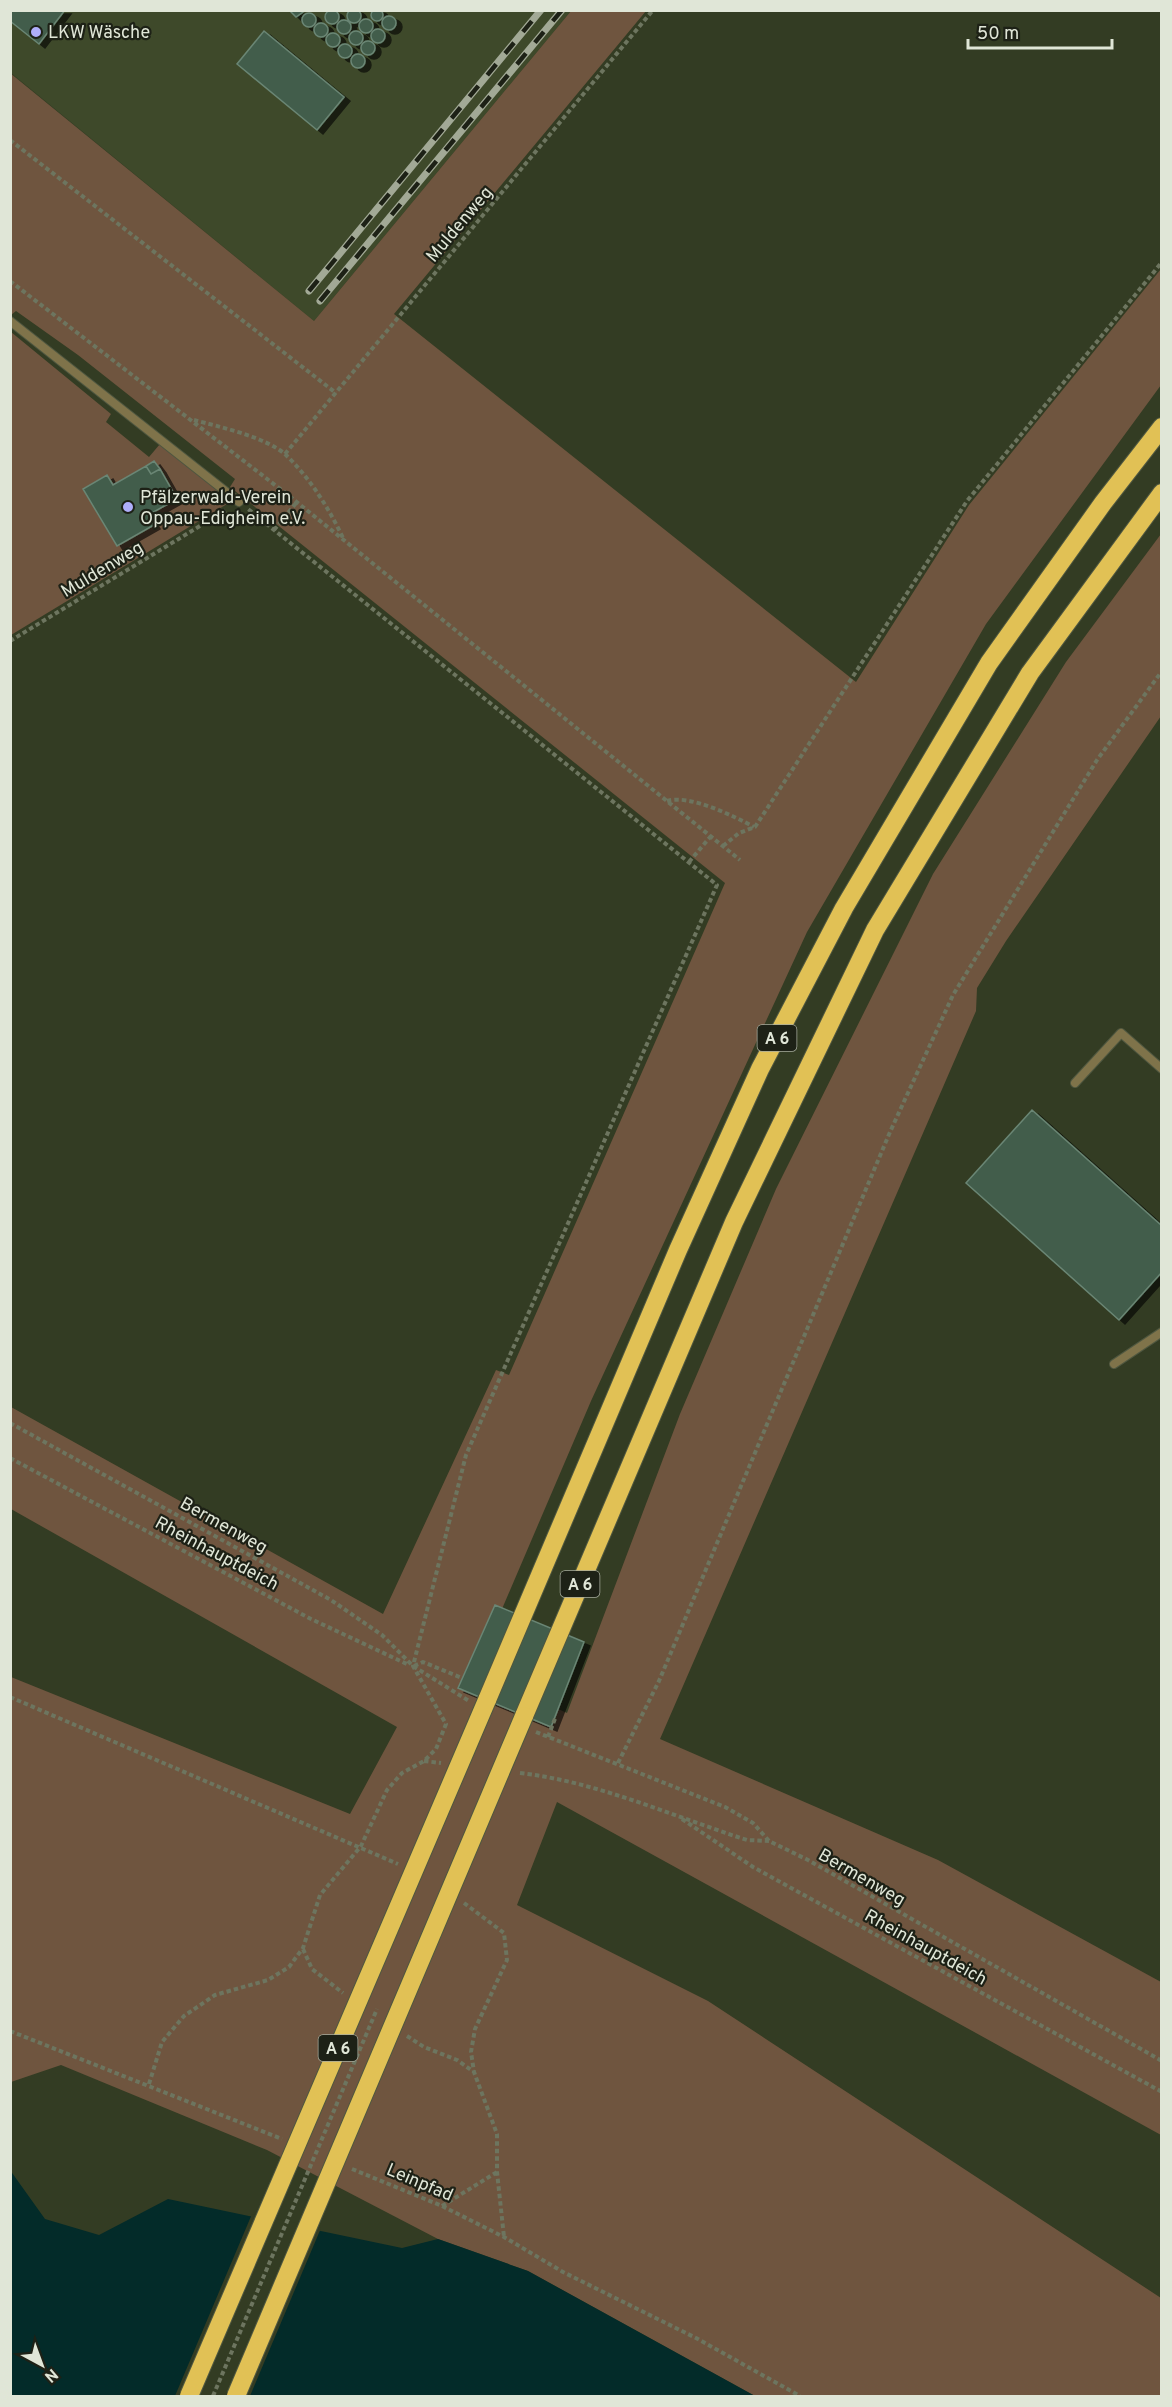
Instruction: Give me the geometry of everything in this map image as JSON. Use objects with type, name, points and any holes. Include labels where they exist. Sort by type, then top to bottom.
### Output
[{"type":"highway","name":"A 6","points":[[189,2397],[683,1239],[760,1069],[844,908],[989,663],[1103,502],[1161,427]]},
{"type":"highway","name":"A 6","points":[[236,2397],[734,1222],[875,930],[1030,673],[1161,493]]},
{"type":"lane","points":[[10,321],[239,502]]},
{"type":"lane","points":[[1075,1083],[1121,1033],[1161,1069]]},
{"type":"lane","points":[[1114,1364],[1161,1332]]},
{"type":"path","name":"Muldenweg","points":[[285,454],[653,10]]},
{"type":"path","points":[[10,140],[336,393]]},
{"type":"path","points":[[723,846],[739,832],[755,827],[967,501],[1161,261]]},
{"type":"path","points":[[10,281],[297,502],[740,860]]},
{"type":"path","points":[[191,419],[239,431],[285,454],[331,512],[345,541]]},
{"type":"path","name":"Muldenweg","points":[[10,641],[239,502]]},
{"type":"path","points":[[239,502],[717,885],[466,1455],[413,1666]]},
{"type":"path","points":[[274,530],[297,502]]},
{"type":"path","points":[[618,1763],[659,1681],[886,1143],[953,995],[1097,760],[1161,671]]},
{"type":"path","points":[[667,801],[678,797],[732,815],[755,827]]},
{"type":"path","points":[[688,862],[711,836]]},
{"type":"path","name":"Bermenweg","points":[[10,1423],[332,1599],[382,1635],[413,1666],[446,1724],[436,1749],[424,1761],[402,1773],[387,1790],[361,1846]]},
{"type":"path","name":"Rheinhauptdeich","points":[[10,1458],[311,1619],[413,1666],[423,1662],[462,1678]]},
{"type":"path","points":[[10,1697],[332,1837],[361,1846],[400,1864]]},
{"type":"path","points":[[548,1737],[555,1716]]},
{"type":"path","name":"Bermenweg","points":[[542,1735],[725,1807],[753,1823],[769,1841],[808,1860],[1161,2061]]},
{"type":"path","points":[[553,1777],[596,1788],[747,1840],[769,1841]]},
{"type":"path","name":"Rheinhauptdeich","points":[[682,1819],[753,1867],[1161,2092]]},
{"type":"path","points":[[149,2084],[162,2042],[184,2016],[214,1995],[268,1980],[289,1967],[303,1948],[320,1895],[361,1846]]},
{"type":"path","points":[[456,1898],[484,1915],[504,1933],[507,1960],[475,2029],[471,2052],[474,2072],[497,2134],[497,2172],[504,2237]]},
{"type":"path","points":[[213,2397],[381,1999]]},
{"type":"path","points":[[10,2031],[149,2084],[290,2143]]},
{"type":"path","points":[[457,2060],[474,2072]]},
{"type":"path","points":[[312,2152],[322,2156]]},
{"type":"path","name":"Leinpfad","points":[[344,2165],[442,2206],[504,2237],[563,2272],[696,2338],[800,2397]]},
{"type":"path","points":[[442,2206],[497,2172]]},
{"type":"shaded area","points":[[10,11],[571,11],[314,321],[11,73]]},
{"type":"shaded area","points":[[571,11],[646,11],[394,314],[856,682],[969,505],[1161,269],[1161,385],[986,624],[807,932],[591,1401],[475,1672],[567,1713],[680,1414],[776,1189],[933,874],[1066,662],[1161,534],[1161,716],[1006,941],[977,988],[976,1011],[660,1739],[938,1860],[1161,1982],[1161,2135],[557,1802],[517,1905],[708,2001],[1161,2298],[1161,2396],[755,2396],[528,2271],[438,2239],[267,2150],[61,2065],[11,2082],[11,1677],[350,1814],[397,1727],[11,1509],[11,1407],[383,1614],[496,1370],[509,1375],[725,883],[230,487],[235,479],[78,355],[16,311],[11,315],[10,73],[314,321]]},
{"type":"shaded area","points":[[11,332],[111,414],[106,422],[149,457],[160,444],[232,501],[11,635]]},
{"type":"water","points":[[10,2170],[45,2219],[99,2235],[168,2199],[402,2248],[438,2239],[528,2271],[755,2396],[11,2396]]},
{"type":"pier","points":[[252,2214],[321,2228],[250,2396],[175,2396]]},
{"type":"building","points":[[354,9],[359,11],[361,16],[359,21],[354,23],[349,21],[347,16],[349,11]]},
{"type":"building","points":[[377,9],[383,15],[377,21],[371,15]]},
{"type":"building","name":"LKW Wäsche","points":[[10,10],[65,10],[39,44],[10,21]]},
{"type":"building","points":[[289,10],[303,10],[303,12],[296,17]]},
{"type":"building","points":[[332,10],[337,12],[339,17],[337,22],[332,24],[327,22],[325,17],[327,12]]},
{"type":"building","points":[[309,13],[314,15],[316,20],[314,25],[309,27],[304,25],[302,20],[304,15]]},
{"type":"building","points":[[389,16],[394,18],[396,23],[394,28],[389,30],[384,28],[382,23],[384,18]]},
{"type":"building","points":[[366,19],[371,21],[373,26],[371,31],[366,33],[361,31],[359,26],[361,21]]},
{"type":"building","points":[[344,20],[349,22],[351,27],[349,32],[344,34],[339,32],[337,27],[339,22]]},
{"type":"building","points":[[321,23],[326,25],[328,30],[326,35],[321,37],[316,35],[314,30],[316,25]]},
{"type":"building","points":[[378,29],[383,31],[385,36],[383,41],[378,43],[373,41],[371,36],[373,31]]},
{"type":"building","points":[[264,31],[344,97],[317,130],[237,64]]},
{"type":"building","points":[[356,31],[361,33],[363,38],[361,43],[356,45],[351,43],[349,38],[351,33]]},
{"type":"building","points":[[333,33],[338,35],[340,40],[338,45],[333,47],[328,45],[326,40],[328,35]]},
{"type":"building","points":[[368,41],[373,43],[375,48],[373,53],[368,55],[363,53],[361,48],[363,43]]},
{"type":"building","points":[[345,44],[350,46],[352,51],[350,56],[345,58],[340,56],[338,51],[340,46]]},
{"type":"building","points":[[358,54],[363,56],[365,61],[363,66],[358,68],[353,66],[351,61],[353,56]]},
{"type":"building","points":[[154,461],[160,469],[151,474],[146,466]]},
{"type":"building","name":"Pfälzerwald-Verein Oppau-Edigheim e.V.","points":[[146,466],[151,474],[160,469],[177,499],[148,515],[154,525],[117,546],[83,489],[107,475],[113,485]]},
{"type":"building","points":[[1032,1110],[1162,1226],[1162,1272],[1119,1320],[966,1183]]},
{"type":"building","points":[[495,1605],[584,1642],[551,1727],[458,1688]]},
{"type":"railway","points":[[309,291],[541,10]]},
{"type":"railway","points":[[320,301],[562,10]]},
{"type":"place","name":"LKW Wäsche","points":[[36,32]]},
{"type":"place","name":"Pfälzerwald-Verein Oppau-Edigheim e.V.","points":[[128,507]]}]
